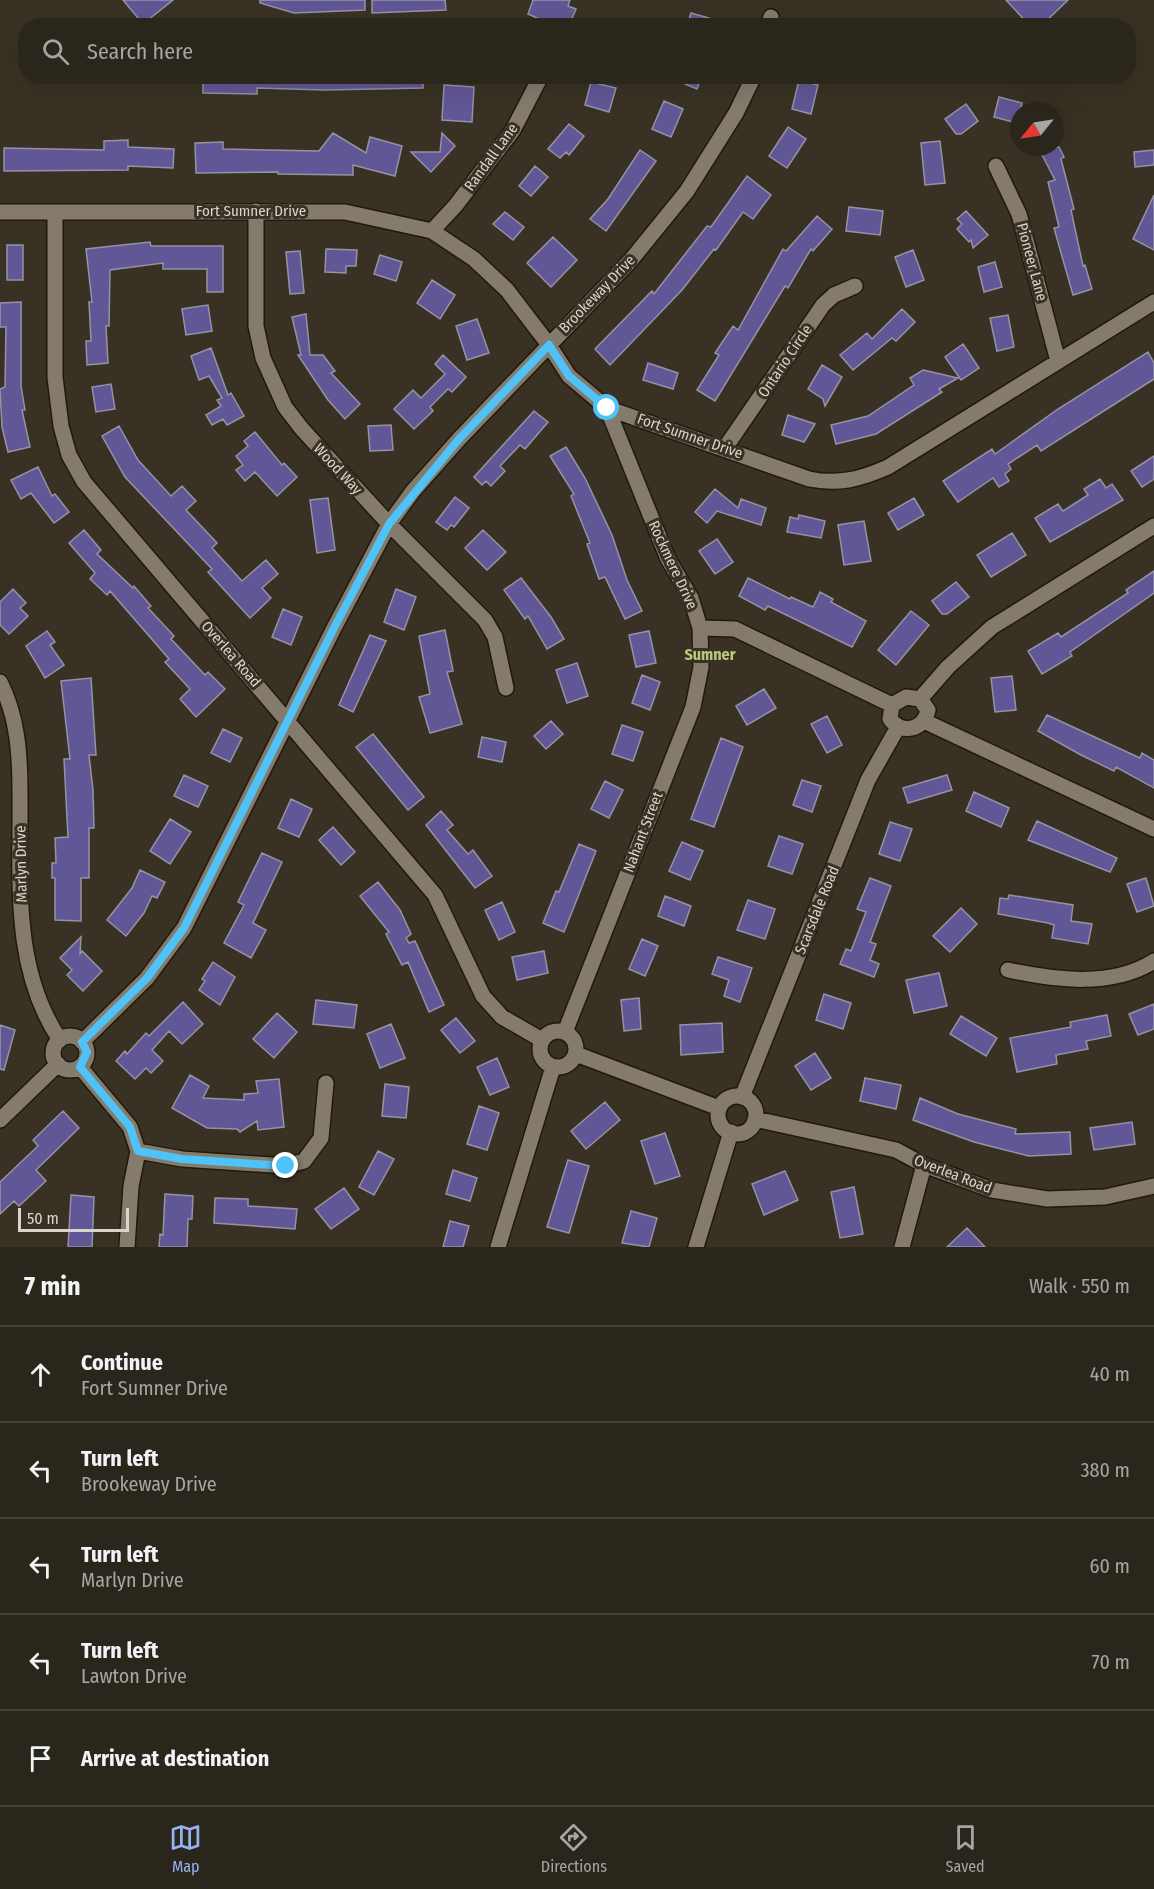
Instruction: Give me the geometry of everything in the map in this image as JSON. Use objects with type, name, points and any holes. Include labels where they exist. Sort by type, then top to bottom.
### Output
[{"type":"street","name":"Randall Lane","points":[[432,231],[456,205],[513,130],[537,84]]},
{"type":"street","name":"Brookeway Drive","points":[[82,1042],[147,978],[184,928],[334,628],[389,524],[459,439],[631,260],[687,190],[736,113],[750,84]]},
{"type":"street","name":"Pioneer Lane","points":[[996,166],[1019,214],[1058,361]]},
{"type":"street","name":"Wood Way","points":[[256,211],[256,326],[273,382],[285,407],[302,429],[389,524],[485,620],[495,637],[506,688]]},
{"type":"street","name":"Fort Sumner Drive","points":[[0,212],[345,212],[432,231],[474,259],[507,290],[549,345],[569,376],[607,408],[809,479],[829,483],[857,480],[888,467],[1154,302]]},
{"type":"street","name":"Overlea Road","points":[[55,212],[55,378],[61,426],[69,455],[84,482],[435,895],[483,996],[502,1017],[542,1040]]},
{"type":"street","name":"Ontario Circle","points":[[725,448],[823,305],[834,295],[855,286]]},
{"type":"street","name":"Rockmere Drive","points":[[607,408],[668,559],[691,598],[700,628],[735,628],[892,705]]},
{"type":"street","points":[[920,699],[948,666],[992,627],[1154,526]]},
{"type":"street","name":"Nahant Street","points":[[565,1032],[693,707],[701,667],[700,628]]},
{"type":"street","name":"Marlyn Drive","points":[[0,682],[16,730],[20,759],[21,915],[26,955],[32,983],[45,1017],[60,1040]]},
{"type":"street","points":[[906,697],[920,699],[928,710],[924,721],[912,728],[898,727],[890,719],[892,705],[906,697]]},
{"type":"street","points":[[924,721],[1154,829]]},
{"type":"street","name":"Scarsdale Road","points":[[742,1097],[868,780],[898,727]]},
{"type":"street","points":[[1008,970],[1045,979],[1083,980],[1122,973],[1154,960]]},
{"type":"street","points":[[549,1032],[565,1032],[576,1043],[576,1054],[570,1064],[553,1066],[541,1056],[542,1040],[549,1032]]},
{"type":"street","points":[[74,1037],[82,1042],[87,1052],[80,1067],[66,1070],[58,1064],[54,1049],[60,1040],[74,1037]]},
{"type":"street","points":[[576,1054],[719,1108]]},
{"type":"street","points":[[0,1120],[58,1064]]},
{"type":"street","points":[[498,1247],[553,1066]]},
{"type":"street","points":[[80,1067],[130,1127],[138,1151],[130,1186],[126,1247]]},
{"type":"street","points":[[138,1151],[182,1159],[286,1166],[304,1161],[321,1138],[326,1083]]},
{"type":"street","points":[[742,1097],[754,1108],[755,1119],[743,1132],[730,1132],[721,1125],[719,1108],[726,1099],[742,1097]]},
{"type":"street","name":"Overlea Road","points":[[755,1119],[896,1150],[924,1165],[992,1190],[1047,1199],[1105,1197],[1154,1186]]},
{"type":"street","points":[[696,1247],[730,1132]]},
{"type":"street","points":[[902,1247],[924,1165]]},
{"type":"building","points":[[123,0],[173,0],[150,18],[138,18]]},
{"type":"building","points":[[260,0],[365,0],[365,10],[294,13],[260,3]]},
{"type":"building","points":[[372,0],[445,0],[446,10],[372,13]]},
{"type":"building","points":[[533,0],[570,0],[568,6],[576,9],[572,18],[537,18],[528,14]]},
{"type":"building","points":[[1006,0],[1068,0],[1049,18],[1023,18]]},
{"type":"building","points":[[691,13],[709,18],[689,18]]},
{"type":"building","points":[[203,84],[423,84],[423,88],[325,90],[257,88],[257,94],[203,93]]},
{"type":"building","points":[[590,84],[616,88],[609,112],[585,105]]},
{"type":"building","points":[[685,84],[699,84],[697,89]]},
{"type":"building","points":[[798,84],[818,85],[811,114],[792,109]]},
{"type":"building","points":[[444,85],[474,87],[472,122],[442,120]]},
{"type":"building","points":[[999,97],[1018,102],[1010,102],[1010,121],[994,117]]},
{"type":"building","points":[[664,101],[683,109],[671,137],[652,129]]},
{"type":"building","points":[[966,104],[978,121],[961,134],[956,134],[945,119]]},
{"type":"building","points":[[569,124],[584,136],[569,155],[566,152],[560,158],[548,149]]},
{"type":"building","points":[[788,127],[806,139],[787,168],[769,156]]},
{"type":"building","points":[[333,133],[366,153],[370,137],[402,146],[395,176],[353,165],[353,175],[278,174],[278,172],[196,173],[195,143],[223,142],[223,149],[319,151]]},
{"type":"building","points":[[442,133],[455,146],[431,172],[411,152],[440,152]]},
{"type":"building","points":[[128,140],[128,147],[174,149],[173,168],[128,166],[128,170],[4,171],[4,148],[104,150],[104,141]]},
{"type":"building","points":[[940,141],[945,183],[925,185],[921,143]]},
{"type":"building","points":[[640,150],[656,161],[606,231],[590,219],[608,199]]},
{"type":"building","points":[[1154,150],[1154,165],[1135,167],[1134,152]]},
{"type":"building","points":[[1043,156],[1064,157],[1061,159],[1074,209],[1071,210],[1083,266],[1085,265],[1092,289],[1073,295],[1054,228],[1059,227],[1048,182],[1055,180]]},
{"type":"building","points":[[535,166],[548,177],[531,196],[519,186]]},
{"type":"building","points":[[747,176],[771,195],[753,219],[743,212],[716,250],[714,249],[682,290],[610,365],[595,349],[652,291],[654,294],[707,226],[711,227]]},
{"type":"building","points":[[1154,195],[1154,250],[1133,239]]},
{"type":"building","points":[[849,207],[883,211],[880,235],[846,231]]},
{"type":"building","points":[[966,211],[988,235],[973,248],[971,240],[969,242],[957,229],[962,224],[957,219]]},
{"type":"building","points":[[505,212],[524,227],[513,240],[493,224]]},
{"type":"building","points":[[817,216],[832,229],[813,251],[811,249],[788,288],[785,286],[715,401],[697,390],[719,355],[715,353],[733,326],[738,330],[783,249],[786,251]]},
{"type":"building","points":[[553,237],[577,260],[551,287],[527,263]]},
{"type":"building","points":[[150,242],[151,246],[223,246],[223,292],[207,292],[207,269],[163,269],[163,263],[110,270],[109,326],[106,326],[108,363],[87,365],[86,341],[91,341],[89,302],[92,302],[86,249]]},
{"type":"building","points":[[7,245],[23,245],[23,280],[7,280]]},
{"type":"building","points":[[326,249],[357,250],[356,266],[346,266],[346,273],[325,272]]},
{"type":"building","points":[[913,250],[924,280],[906,287],[895,257]]},
{"type":"building","points":[[300,251],[304,293],[290,294],[286,252]]},
{"type":"building","points":[[380,255],[402,262],[396,281],[374,274]]},
{"type":"building","points":[[995,262],[1002,287],[984,292],[978,267]]},
{"type":"building","points":[[432,280],[455,295],[440,319],[417,303]]},
{"type":"building","points":[[21,302],[21,386],[25,410],[22,410],[30,447],[8,452],[2,427],[0,389],[5,387],[6,327],[0,327],[0,303]]},
{"type":"building","points":[[208,305],[212,331],[186,335],[182,309]]},
{"type":"building","points":[[902,309],[915,322],[896,341],[892,338],[853,370],[840,355],[867,333],[872,339]]},
{"type":"building","points":[[306,314],[310,355],[323,355],[335,371],[331,373],[360,404],[345,419],[328,400],[298,355],[301,355],[292,317]]},
{"type":"building","points":[[1008,315],[1014,347],[997,351],[990,318]]},
{"type":"building","points":[[477,319],[489,353],[467,360],[456,326]]},
{"type":"building","points":[[963,344],[979,368],[961,380],[945,357]]},
{"type":"building","points":[[211,348],[228,395],[231,393],[244,416],[227,425],[223,419],[212,425],[206,415],[221,406],[217,400],[222,398],[209,376],[199,380],[191,356]]},
{"type":"building","points":[[1148,352],[1154,363],[1154,379],[1041,451],[1037,445],[1008,464],[1011,469],[1005,474],[1009,481],[999,487],[993,478],[958,502],[943,481],[992,449],[995,454],[1058,409]]},
{"type":"building","points":[[443,355],[466,377],[452,392],[448,389],[430,407],[433,411],[414,429],[394,409],[413,390],[421,398],[445,374],[435,364]]},
{"type":"building","points":[[648,363],[678,373],[673,389],[643,380]]},
{"type":"building","points":[[822,365],[842,377],[825,406],[823,399],[808,389]]},
{"type":"building","points":[[923,370],[958,378],[939,389],[942,392],[876,434],[836,444],[831,425],[868,416],[914,385],[910,378]]},
{"type":"building","points":[[111,384],[115,409],[96,412],[92,387]]},
{"type":"building","points":[[534,411],[548,422],[525,449],[520,445],[500,466],[505,471],[491,486],[486,481],[482,485],[474,477]]},
{"type":"building","points":[[788,415],[815,424],[804,442],[782,435]]},
{"type":"building","points":[[391,425],[393,450],[370,451],[368,426]]},
{"type":"building","points":[[119,426],[138,460],[171,496],[182,486],[196,501],[186,510],[217,543],[212,548],[242,581],[266,560],[278,574],[262,588],[271,598],[250,618],[208,572],[212,569],[125,477],[102,436]]},
{"type":"building","points":[[255,432],[282,465],[284,463],[297,477],[277,496],[255,472],[245,481],[236,470],[243,465],[236,456],[248,446],[244,441]]},
{"type":"building","points":[[566,447],[585,478],[612,535],[627,580],[642,611],[625,619],[605,577],[599,579],[587,544],[590,543],[571,496],[574,494],[550,456]]},
{"type":"building","points":[[1154,456],[1154,479],[1142,487],[1131,471]]},
{"type":"building","points":[[38,467],[52,496],[55,494],[69,512],[54,523],[31,493],[21,499],[11,480]]},
{"type":"building","points":[[1100,479],[1106,488],[1112,484],[1123,500],[1050,542],[1035,518],[1058,504],[1063,511],[1088,495],[1084,489]]},
{"type":"building","points":[[715,489],[738,508],[741,499],[766,508],[761,525],[717,511],[707,523],[695,512]]},
{"type":"building","points":[[455,497],[469,508],[454,527],[451,525],[447,530],[436,522]]},
{"type":"building","points":[[328,498],[335,550],[317,553],[310,500]]},
{"type":"building","points":[[914,498],[924,515],[898,530],[888,513]]},
{"type":"building","points":[[799,515],[825,521],[821,538],[787,532],[790,517],[798,519]]},
{"type":"building","points":[[864,521],[871,561],[844,565],[838,525]]},
{"type":"building","points":[[84,530],[101,550],[97,554],[133,588],[134,586],[151,606],[148,608],[174,636],[171,639],[205,675],[208,672],[225,689],[196,717],[180,699],[190,689],[165,662],[169,659],[110,591],[107,595],[90,579],[95,573],[69,543]]},
{"type":"building","points":[[483,530],[506,552],[487,570],[465,548]]},
{"type":"building","points":[[1012,533],[1026,555],[991,577],[977,555]]},
{"type":"building","points":[[717,539],[733,562],[715,574],[699,551]]},
{"type":"building","points":[[1154,571],[1154,593],[1070,652],[1072,656],[1042,674],[1028,651],[1058,633],[1061,637],[1128,593],[1126,590]]},
{"type":"building","points":[[521,578],[551,617],[564,639],[547,649],[528,616],[525,619],[504,590]]},
{"type":"building","points":[[748,578],[790,599],[791,597],[813,607],[820,592],[833,599],[831,602],[866,621],[852,647],[768,606],[765,610],[739,596]]},
{"type":"building","points":[[956,582],[969,597],[947,614],[942,614],[932,601]]},
{"type":"building","points":[[13,589],[26,603],[20,608],[28,616],[9,634],[0,625],[0,602]]},
{"type":"building","points":[[396,589],[416,597],[404,630],[384,622]]},
{"type":"building","points":[[283,609],[302,617],[291,645],[272,637]]},
{"type":"building","points":[[911,611],[929,625],[896,665],[878,650]]},
{"type":"building","points":[[445,630],[453,671],[447,672],[462,724],[430,733],[419,697],[430,694],[419,636]]},
{"type":"building","points":[[47,631],[55,642],[50,645],[64,665],[45,678],[26,646]]},
{"type":"building","points":[[649,631],[656,663],[636,667],[629,635]]},
{"type":"building","points":[[370,635],[386,641],[353,712],[339,705]]},
{"type":"building","points":[[577,663],[588,696],[567,703],[556,670]]},
{"type":"building","points":[[642,675],[660,682],[650,710],[632,703]]},
{"type":"building","points":[[1012,676],[1016,710],[995,712],[991,678]]},
{"type":"building","points":[[91,678],[96,755],[89,755],[94,828],[89,828],[89,878],[81,878],[81,921],[55,920],[55,878],[52,878],[52,863],[56,863],[55,838],[68,837],[64,759],[70,759],[61,681]]},
{"type":"building","points":[[764,689],[776,708],[747,725],[736,706]]},
{"type":"building","points":[[1047,715],[1140,758],[1142,753],[1154,760],[1154,788],[1116,767],[1114,771],[1081,755],[1038,731]]},
{"type":"building","points":[[827,716],[842,745],[827,753],[811,724]]},
{"type":"building","points":[[551,721],[563,734],[546,749],[534,736]]},
{"type":"building","points":[[622,725],[643,732],[633,761],[612,754]]},
{"type":"building","points":[[223,729],[242,738],[230,762],[211,753]]},
{"type":"building","points":[[373,734],[424,797],[408,810],[356,747]]},
{"type":"building","points":[[482,737],[506,742],[502,762],[478,757]]},
{"type":"building","points":[[721,738],[743,747],[714,827],[691,819]]},
{"type":"building","points":[[184,775],[208,786],[198,807],[174,796]]},
{"type":"building","points":[[947,775],[952,790],[908,803],[903,788]]},
{"type":"building","points":[[802,780],[821,786],[812,812],[793,805]]},
{"type":"building","points":[[605,781],[623,790],[609,818],[591,809]]},
{"type":"building","points":[[974,792],[1009,808],[1001,827],[966,811]]},
{"type":"building","points":[[291,799],[312,809],[299,837],[278,828]]},
{"type":"building","points":[[441,811],[453,825],[447,830],[468,854],[473,850],[492,876],[475,888],[426,825]]},
{"type":"building","points":[[170,819],[191,832],[170,864],[150,851]]},
{"type":"building","points":[[1037,821],[1117,858],[1110,872],[1028,840]]},
{"type":"building","points":[[890,822],[912,829],[900,861],[879,854]]},
{"type":"building","points":[[333,827],[355,852],[341,865],[319,840]]},
{"type":"building","points":[[779,836],[803,844],[792,874],[768,866]]},
{"type":"building","points":[[682,842],[703,851],[690,880],[669,871]]},
{"type":"building","points":[[579,844],[596,851],[564,932],[543,923]]},
{"type":"building","points":[[262,853],[282,862],[253,923],[266,930],[251,958],[224,943],[244,905],[238,902]]},
{"type":"building","points":[[140,870],[165,882],[157,898],[152,896],[144,913],[126,936],[107,920],[132,888]]},
{"type":"building","points":[[870,878],[891,886],[870,942],[876,944],[870,960],[879,964],[874,977],[840,964],[846,949],[851,951],[866,912],[857,909]]},
{"type":"building","points":[[1146,878],[1154,906],[1137,912],[1127,884]]},
{"type":"building","points":[[378,882],[400,910],[411,934],[406,938],[409,943],[415,941],[444,1005],[429,1012],[408,962],[402,965],[386,934],[389,932],[360,896]]},
{"type":"building","points":[[1009,895],[1073,905],[1071,921],[1092,924],[1088,944],[1052,938],[1054,925],[1048,923],[998,914],[1000,898],[1008,899]]},
{"type":"building","points":[[665,896],[691,906],[684,926],[658,916]]},
{"type":"building","points":[[748,900],[775,909],[765,939],[737,930]]},
{"type":"building","points":[[502,902],[515,932],[499,940],[485,910]]},
{"type":"building","points":[[961,908],[977,924],[950,952],[933,936]]},
{"type":"building","points":[[81,937],[80,954],[82,951],[102,971],[83,991],[67,975],[72,970],[60,958]]},
{"type":"building","points":[[642,939],[658,946],[645,976],[629,969]]},
{"type":"building","points":[[544,951],[548,973],[517,980],[512,957]]},
{"type":"building","points":[[718,957],[752,968],[740,1002],[724,996],[729,980],[712,974]]},
{"type":"building","points":[[213,962],[235,977],[220,1005],[199,990],[205,981],[202,979]]},
{"type":"building","points":[[939,973],[947,1006],[914,1013],[906,980]]},
{"type":"building","points":[[824,994],[851,1003],[843,1029],[816,1020]]},
{"type":"building","points":[[639,998],[641,1029],[624,1031],[621,1000]]},
{"type":"building","points":[[316,1000],[357,1005],[354,1028],[313,1024]]},
{"type":"building","points":[[183,1002],[203,1024],[182,1044],[169,1031],[152,1050],[163,1061],[151,1073],[146,1068],[135,1079],[116,1061],[125,1051],[127,1054],[146,1033],[149,1036]]},
{"type":"building","points":[[1154,1004],[1154,1029],[1138,1035],[1129,1014]]},
{"type":"building","points":[[277,1013],[297,1032],[274,1058],[253,1039]]},
{"type":"building","points":[[1107,1015],[1111,1036],[1086,1041],[1088,1049],[1056,1055],[1057,1064],[1017,1072],[1010,1038],[1071,1027],[1070,1022]]},
{"type":"building","points":[[961,1016],[997,1038],[986,1056],[950,1034]]},
{"type":"building","points":[[456,1018],[475,1041],[460,1053],[441,1030]]},
{"type":"building","points":[[722,1023],[723,1052],[681,1055],[680,1025]]},
{"type":"building","points":[[391,1024],[405,1058],[380,1068],[367,1034]]},
{"type":"building","points":[[0,1025],[15,1030],[4,1070],[0,1069]]},
{"type":"building","points":[[815,1053],[831,1078],[811,1090],[795,1066]]},
{"type":"building","points":[[497,1058],[509,1087],[490,1095],[477,1067]]},
{"type":"building","points":[[190,1075],[209,1086],[203,1098],[244,1100],[244,1094],[258,1093],[256,1081],[279,1079],[284,1127],[258,1130],[257,1121],[240,1132],[237,1129],[207,1128],[172,1108]]},
{"type":"building","points":[[865,1078],[901,1085],[896,1109],[860,1101]]},
{"type":"building","points":[[385,1084],[409,1087],[406,1118],[382,1116]]},
{"type":"building","points":[[920,1098],[958,1114],[1016,1129],[1015,1134],[1070,1132],[1071,1154],[1029,1156],[974,1142],[913,1120]]},
{"type":"building","points":[[605,1102],[620,1120],[586,1149],[571,1131]]},
{"type":"building","points":[[479,1106],[499,1113],[487,1150],[467,1144]]},
{"type":"building","points":[[63,1111],[79,1128],[36,1170],[46,1181],[19,1206],[14,1201],[0,1214],[0,1182],[38,1146],[33,1140]]},
{"type":"building","points":[[1132,1122],[1135,1144],[1094,1150],[1090,1128]]},
{"type":"building","points":[[665,1133],[680,1176],[655,1184],[641,1141]]},
{"type":"building","points":[[378,1151],[394,1159],[374,1195],[359,1187]]},
{"type":"building","points":[[568,1160],[589,1166],[569,1233],[547,1227]]},
{"type":"building","points":[[453,1170],[477,1178],[470,1201],[446,1194]]},
{"type":"building","points":[[785,1171],[798,1200],[764,1215],[752,1184]]},
{"type":"building","points":[[854,1187],[863,1234],[840,1238],[831,1192]]},
{"type":"building","points":[[344,1188],[359,1209],[331,1229],[315,1209]]},
{"type":"building","points":[[165,1194],[193,1196],[192,1219],[188,1219],[187,1247],[159,1247],[160,1234],[163,1235]]},
{"type":"building","points":[[71,1195],[94,1197],[92,1247],[68,1247]]},
{"type":"building","points":[[215,1198],[248,1199],[248,1206],[297,1209],[295,1229],[214,1223]]},
{"type":"building","points":[[631,1211],[657,1218],[649,1247],[622,1243]]},
{"type":"building","points":[[450,1221],[469,1226],[463,1247],[443,1247]]},
{"type":"building","points":[[967,1228],[985,1247],[947,1247]]},
{"type":"district","name":"Sumner","points":[[710,654]]},
{"type":"route","points":[[286,1166],[182,1159],[138,1151],[130,1127],[80,1067],[84,1063],[87,1052],[82,1042],[147,978],[166,956],[184,928],[334,628],[389,524],[414,491],[459,439],[549,345],[569,376],[607,408]]}]
